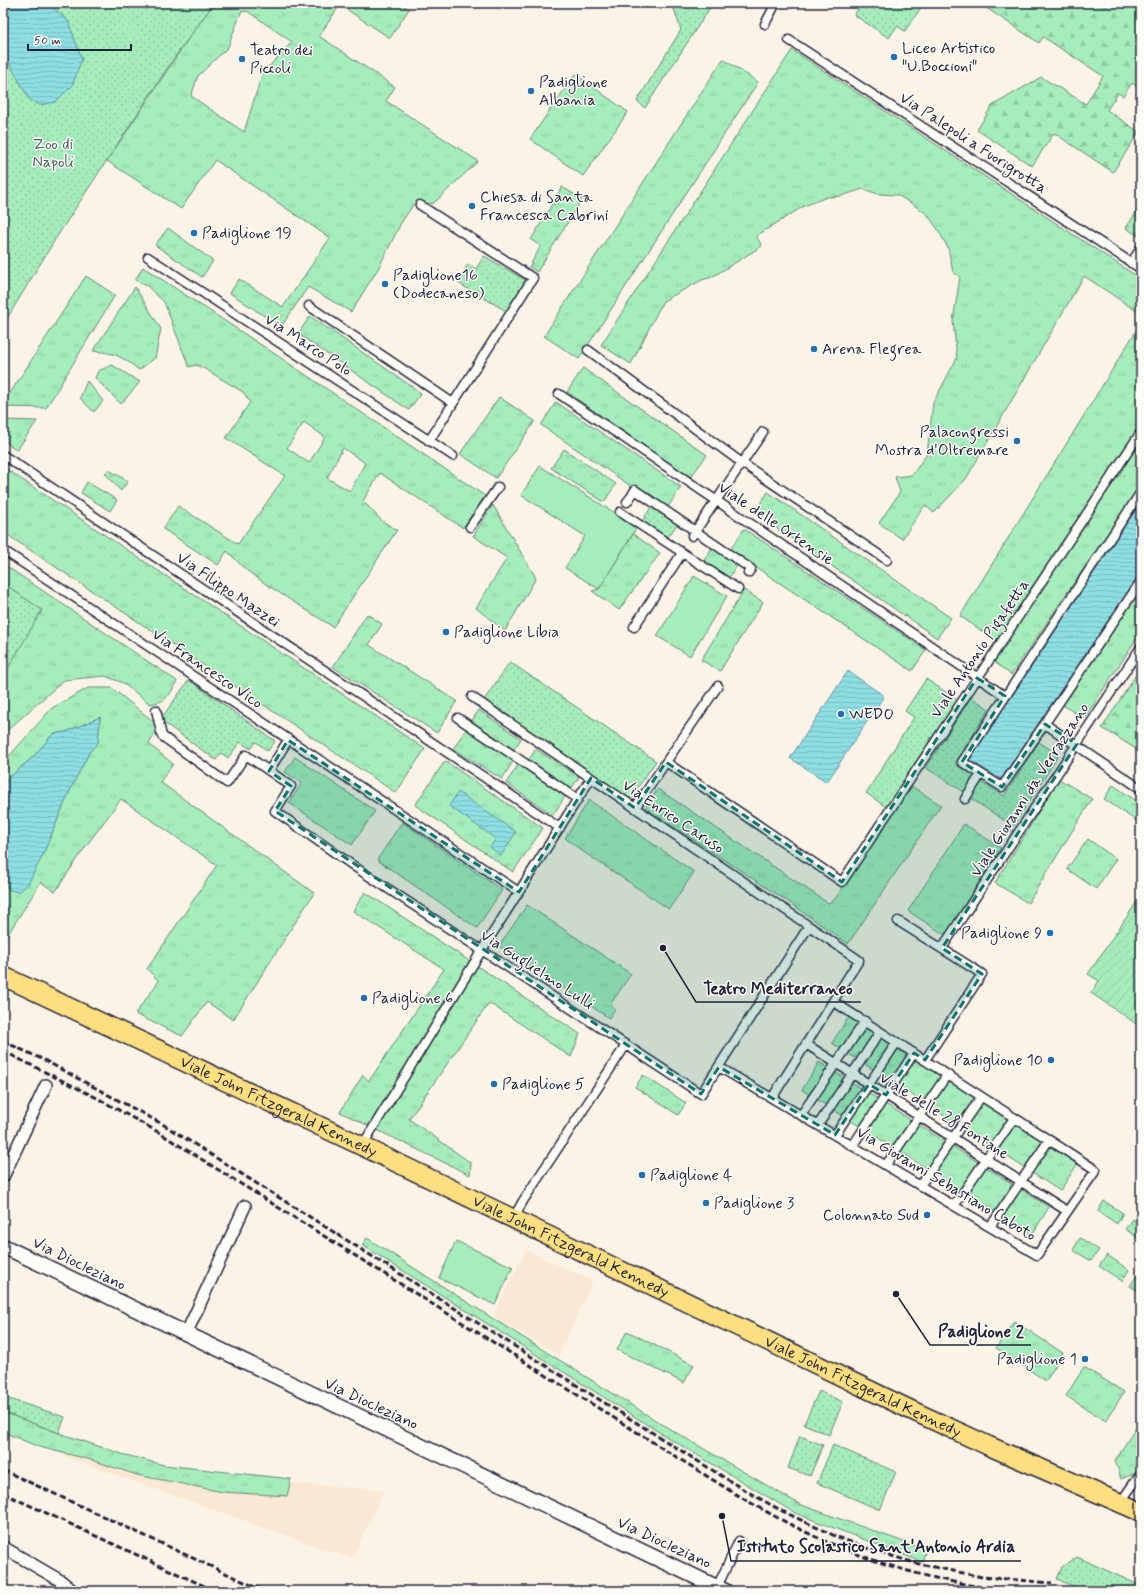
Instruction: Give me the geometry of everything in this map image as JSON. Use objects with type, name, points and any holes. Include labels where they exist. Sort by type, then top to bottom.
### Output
[{"type":"main road","name":"Viale John Fitzgerald Kennedy","points":[[3,976],[362,1146],[975,1440],[1141,1512]]},
{"type":"street","points":[[765,24],[776,3]]},
{"type":"street","name":"Via Palepoli a Fuorigrotta","points":[[789,40],[1141,269]]},
{"type":"street","points":[[420,204],[533,278],[429,441]]},
{"type":"street","points":[[1131,263],[1141,248]]},
{"type":"street","name":"Via Marco Polo","points":[[148,257],[453,456]]},
{"type":"street","points":[[309,306],[453,403]]},
{"type":"street","points":[[588,350],[742,463],[887,560]]},
{"type":"street","name":"Viale delle Ortensie","points":[[559,394],[1005,696]]},
{"type":"street","points":[[634,627],[716,500],[763,432]]},
{"type":"street","name":"Viale Antonio Pigafetta","points":[[666,762],[842,882],[1141,432]]},
{"type":"street","name":"Via Filippo Mazzei","points":[[3,455],[560,828]]},
{"type":"street","points":[[470,527],[498,487]]},
{"type":"street","points":[[688,543],[635,490],[626,504],[688,543],[743,581],[751,569],[688,543]]},
{"type":"street","points":[[1141,492],[962,762],[1002,787],[1141,581]]},
{"type":"street","name":"Via Francesco Vico","points":[[3,550],[519,892]]},
{"type":"street","name":"Viale Giovanni da Verrazzano","points":[[942,948],[1141,647]]},
{"type":"street","points":[[635,808],[718,686]]},
{"type":"street","name":"Via Enrico Caruso","points":[[472,697],[859,960],[834,1002]]},
{"type":"street","points":[[156,710],[162,736],[227,783],[246,755],[269,771],[288,740]]},
{"type":"street","points":[[458,718],[578,799]]},
{"type":"street","points":[[1045,724],[1077,744],[1141,789]]},
{"type":"street","name":"Via Guglielmo Lulli","points":[[269,771],[291,786],[275,811],[358,868],[626,1045],[701,1094],[719,1067]]},
{"type":"street","points":[[965,799],[981,774]]},
{"type":"street","points":[[362,1146],[482,950],[591,778]]},
{"type":"street","points":[[898,921],[982,974],[925,1060]]},
{"type":"street","points":[[719,1067],[809,926]]},
{"type":"street","points":[[772,1098],[834,1002]]},
{"type":"street","name":"Via Giovanni Sebastiano Caboto","points":[[719,1067],[1037,1255],[1096,1170],[834,1002]]},
{"type":"street","points":[[801,1115],[864,1021]]},
{"type":"street","points":[[818,1125],[880,1032]]},
{"type":"street","points":[[835,1135],[897,1042]]},
{"type":"street","name":"Viale delle 28 Fontane","points":[[806,1044],[1068,1211]]},
{"type":"street","points":[[513,1219],[523,1201],[626,1045]]},
{"type":"street","points":[[853,1146],[914,1053]]},
{"type":"street","points":[[886,1165],[948,1075]]},
{"type":"street","points":[[3,1177],[46,1085]]},
{"type":"street","points":[[920,1186],[981,1097]]},
{"type":"street","points":[[954,1206],[1014,1118]]},
{"type":"street","points":[[990,1227],[1049,1140]]},
{"type":"street","points":[[186,1334],[245,1206]]},
{"type":"street","name":"Via Diocleziano","points":[[3,1246],[721,1589]]},
{"type":"street","points":[[1120,1503],[1141,1473]]},
{"type":"street","points":[[721,1589],[739,1541]]},
{"type":"street","points":[[3,1547],[61,1581],[73,1591]]},
{"type":"highlighted area","points":[[977,678],[1005,696],[962,762],[1002,787],[1045,724],[1077,744],[942,948],[982,974],[925,1060],[914,1053],[886,1095],[869,1084],[835,1135],[719,1067],[701,1094],[275,811],[291,786],[269,771],[288,740],[519,892],[591,778],[635,808],[666,762],[842,882]]},
{"type":"shaded area","points":[[526,1250],[593,1281],[559,1355],[493,1316]]},
{"type":"shaded area","points":[[3,1423],[157,1468],[261,1481],[384,1490],[352,1559],[74,1460],[3,1431]]},
{"type":"green space","name":"Zoo di Napoli","points":[[48,3],[214,3],[172,61],[56,238],[3,325],[3,51],[29,99],[68,21]]},
{"type":"green space","points":[[212,3],[400,3],[409,9],[390,38],[340,5],[319,36],[395,87],[386,101],[478,161],[434,203],[413,205],[401,223],[379,267],[351,312],[308,287],[281,327],[230,293],[239,279],[283,307],[330,238],[215,160],[181,209],[107,161]],"holes":[[[247,11],[292,42],[262,74],[244,132],[191,96],[198,76],[228,47],[241,12]]]},
{"type":"green space","points":[[672,3],[713,3],[645,108],[637,101],[681,30]]},
{"type":"green space","points":[[862,3],[924,3],[905,31],[897,26],[889,38],[854,15]]},
{"type":"green space","points":[[979,3],[1141,3],[1141,89],[1132,83],[1123,96],[1118,93],[1107,110],[1139,132],[1113,172],[1054,133],[1032,166],[977,130],[992,106],[1041,77],[1086,104],[1103,76],[1043,37],[1039,43]]},
{"type":"green space","points":[[792,50],[1141,279],[1141,314],[1084,276],[966,479],[934,513],[925,505],[902,539],[879,523],[900,492],[895,477],[912,475],[927,454],[933,403],[957,358],[953,321],[960,277],[953,272],[948,248],[937,228],[927,214],[911,203],[897,195],[878,194],[863,189],[841,196],[827,197],[804,206],[756,236],[762,246],[712,277],[702,280],[663,301],[631,364],[601,345]]},
{"type":"green space","points":[[723,59],[758,82],[579,359],[544,336]]},
{"type":"green space","points":[[575,74],[628,112],[583,176],[530,139]]},
{"type":"green space","points":[[562,187],[582,199],[537,272],[529,267],[541,246],[531,240]]},
{"type":"green space","points":[[1141,205],[1141,238],[1126,228]]},
{"type":"green space","points":[[168,228],[213,261],[202,277],[155,245]]},
{"type":"green space","points":[[484,256],[527,281],[508,312],[458,283],[468,264],[476,269]]},
{"type":"green space","points":[[143,267],[485,496],[463,528],[380,473],[363,501],[382,521],[397,530],[333,627],[267,585],[245,569],[227,551],[218,565],[163,529],[178,506],[238,544],[285,476],[226,438],[250,402],[243,392],[205,369],[196,365],[189,367],[164,302],[147,286],[135,280]],"holes":[[[304,422],[325,437],[309,463],[287,448]],[[343,448],[365,463],[350,491],[327,478]]]},
{"type":"green space","points":[[86,276],[115,295],[46,408],[3,407],[3,404]]},
{"type":"green space","points":[[135,287],[161,329],[155,358],[139,370],[118,356],[93,351]]},
{"type":"green space","points":[[310,316],[421,393],[409,410],[298,334]]},
{"type":"green space","points":[[1141,323],[1141,431],[1015,625],[1141,442],[1141,485],[1011,675],[992,660],[1002,645],[960,616]]},
{"type":"green space","points":[[112,365],[140,382],[121,404],[95,378],[98,371]]},
{"type":"green space","points":[[583,368],[707,455],[690,478],[567,392]]},
{"type":"green space","points":[[87,381],[103,401],[94,412],[80,398]]},
{"type":"green space","points":[[499,397],[535,421],[496,478],[460,454]]},
{"type":"green space","points":[[556,402],[681,487],[666,510],[541,425]]},
{"type":"green space","points":[[3,420],[37,421],[17,450],[3,440]]},
{"type":"green space","points":[[564,449],[616,484],[604,502],[551,468]]},
{"type":"green space","points":[[540,466],[637,527],[599,589],[565,568],[585,536],[521,495]]},
{"type":"green space","points":[[3,467],[425,749],[396,793],[3,532]]},
{"type":"green space","points":[[109,470],[128,481],[121,491],[105,473]]},
{"type":"green space","points":[[87,482],[117,500],[110,511],[81,493]]},
{"type":"green space","points":[[768,492],[951,618],[937,638],[754,513]]},
{"type":"green space","points":[[654,503],[679,521],[667,539],[642,521]]},
{"type":"green space","points":[[493,505],[536,578],[505,631],[476,608],[507,558],[473,536]]},
{"type":"green space","points":[[744,529],[926,650],[912,671],[730,550]]},
{"type":"green space","points":[[633,534],[660,553],[619,610],[592,591],[599,589]]},
{"type":"green space","points":[[713,546],[739,563],[728,579],[703,562]]},
{"type":"green space","points":[[3,564],[177,681],[170,694],[160,702],[150,704],[123,683],[105,676],[64,680],[3,734],[3,677],[41,610],[3,583]]},
{"type":"green space","points":[[694,576],[727,596],[690,656],[657,636]]},
{"type":"green space","points":[[3,583],[42,610],[3,677]]},
{"type":"green space","points":[[744,590],[763,602],[720,671],[701,660]]},
{"type":"green space","points":[[1141,590],[1141,632],[1084,719],[1063,705]]},
{"type":"green space","points":[[367,614],[382,624],[369,645],[457,701],[437,733],[333,667]]},
{"type":"green space","points":[[510,662],[656,761],[628,802],[482,703]]},
{"type":"green space","points":[[1141,667],[1141,752],[1102,728]]},
{"type":"green space","points":[[926,679],[958,700],[886,807],[866,793],[914,717],[905,711]]},
{"type":"green space","points":[[189,680],[275,741],[268,751],[256,742],[251,749],[240,742],[228,758],[221,753],[216,760],[160,720]]},
{"type":"green space","points":[[88,688],[112,688],[159,726],[149,744],[173,764],[160,782],[314,893],[233,1020],[207,1002],[182,1036],[135,1014],[159,981],[147,969],[217,865],[121,799],[86,846],[55,892],[41,882],[3,942],[3,881],[10,890],[41,859],[71,788],[90,751],[98,743],[100,717],[66,732],[53,734],[34,756],[3,783],[3,763],[52,708]]},
{"type":"green space","points":[[971,697],[989,709],[955,764],[975,776],[964,792],[926,768]]},
{"type":"green space","points":[[479,710],[521,739],[512,752],[470,723]]},
{"type":"green space","points":[[466,729],[514,760],[502,779],[453,749]]},
{"type":"green space","points":[[1039,742],[1059,755],[1013,826],[970,798],[981,782],[1004,796]]},
{"type":"green space","points":[[536,749],[579,777],[571,789],[528,761]]},
{"type":"green space","points":[[295,757],[375,811],[352,845],[289,803],[302,783],[285,772]]},
{"type":"green space","points":[[445,761],[543,828],[513,872],[415,805]]},
{"type":"green space","points":[[519,764],[566,795],[553,815],[506,783]]},
{"type":"green space","points":[[1059,779],[1092,799],[1028,903],[995,883]]},
{"type":"green space","points":[[1113,785],[1141,804],[1141,824],[1104,799]]},
{"type":"green space","points":[[911,786],[941,805],[848,944],[790,903],[645,808],[658,789],[828,903],[834,900],[849,880]]},
{"type":"green space","points":[[589,800],[694,872],[669,909],[565,838]]},
{"type":"green space","points":[[402,822],[502,890],[477,928],[377,860]]},
{"type":"green space","points":[[964,824],[1001,848],[945,935],[908,911]]},
{"type":"green space","points":[[1088,839],[1116,859],[1096,889],[1067,869]]},
{"type":"green space","points":[[365,892],[580,1034],[571,1057],[489,1003],[409,1119],[471,1163],[470,1175],[340,1112],[363,1075],[369,1081],[444,969],[353,911]]},
{"type":"green space","points":[[1141,896],[1141,1027],[1091,993],[1099,981],[1088,974]]},
{"type":"green space","points":[[527,905],[631,974],[610,1005],[615,1009],[609,1018],[499,946]]},
{"type":"green space","points":[[850,1015],[1078,1163],[1060,1191],[832,1043]]},
{"type":"green space","points":[[819,1062],[1049,1207],[1032,1235],[802,1090]]},
{"type":"green space","points":[[643,1075],[686,1103],[678,1115],[635,1087]]},
{"type":"green space","points":[[1104,1201],[1123,1213],[1117,1224],[1098,1211]]},
{"type":"green space","points":[[1132,1219],[1141,1225],[1141,1240],[1125,1229]]},
{"type":"green space","points":[[367,1238],[673,1431],[799,1504],[926,1550],[922,1562],[795,1513],[670,1439],[362,1245]]},
{"type":"green space","points":[[1080,1238],[1099,1250],[1091,1261],[1073,1250]]},
{"type":"green space","points":[[456,1241],[513,1267],[495,1305],[439,1278]]},
{"type":"green space","points":[[1107,1255],[1129,1270],[1122,1281],[1099,1266]]},
{"type":"green space","points":[[1137,1275],[1141,1278],[1141,1293],[1130,1286]]},
{"type":"green space","points":[[1014,1321],[1063,1353],[1046,1381],[996,1348]]},
{"type":"green space","points":[[627,1331],[694,1365],[684,1383],[617,1350]]},
{"type":"green space","points":[[1084,1367],[1124,1392],[1106,1421],[1066,1396]]},
{"type":"green space","points":[[819,1391],[843,1402],[829,1435],[804,1424]]},
{"type":"green space","points":[[3,1397],[65,1417],[59,1433],[3,1412]]},
{"type":"green space","points":[[3,1412],[122,1454],[164,1465],[291,1479],[287,1496],[223,1492],[137,1475],[88,1459],[39,1447],[3,1432]]},
{"type":"green space","points":[[1141,1420],[1141,1471],[1121,1479],[1115,1460]]},
{"type":"green space","points":[[800,1436],[823,1445],[810,1476],[788,1468]]},
{"type":"green space","points":[[833,1445],[896,1472],[880,1510],[817,1483]]},
{"type":"green space","points":[[1077,1557],[1141,1586],[1141,1591],[1102,1591],[1093,1587],[1091,1591],[1083,1591],[1057,1579],[1062,1567]]},
{"type":"water","points":[[3,3],[48,3],[68,21],[82,59],[72,86],[55,102],[40,105],[29,99],[3,51]]},
{"type":"water","points":[[1141,502],[1141,572],[1001,779],[969,760]]},
{"type":"water","points":[[848,671],[884,696],[827,782],[790,758]]},
{"type":"water","points":[[100,717],[98,743],[90,751],[71,788],[41,859],[28,884],[19,892],[10,890],[3,881],[3,783],[34,756],[53,734],[66,732]]},
{"type":"water","points":[[458,792],[516,832],[501,856],[490,847],[496,839],[449,806]]},
{"type":"railway","points":[[3,1041],[44,1060],[164,1125],[608,1405],[741,1488],[782,1511],[835,1536],[866,1548],[915,1563],[982,1577],[1052,1583]]},
{"type":"railway","points":[[3,1051],[97,1098],[158,1132],[737,1495],[772,1515],[832,1544],[876,1561],[944,1580],[968,1585],[1014,1591]]},
{"type":"railway","points":[[3,1470],[264,1591]]},
{"type":"railway","points":[[3,1493],[215,1591]]},
{"type":"place","name":"Liceo Artistico \"U.Boccioni\"","points":[[894,57]]},
{"type":"place","name":"Teatro dei Piccoli","points":[[242,59]]},
{"type":"place","name":"Padiglione Albania","points":[[531,91]]},
{"type":"place","name":"Chiesa di Santa Francesca Cabrini","points":[[472,206]]},
{"type":"place","name":"Padiglione 19","points":[[194,233]]},
{"type":"place","name":"Padiglione16 (Dodecaneso)","points":[[385,284]]},
{"type":"place","name":"Arena Flegrea","points":[[814,349]]},
{"type":"place","name":"Palacongressi Mostra d'Oltremare","points":[[1017,441]]},
{"type":"place","name":"Padiglione Libia","points":[[446,632]]},
{"type":"place","name":"WEDO","points":[[841,714]]},
{"type":"place","name":"Padiglione 9","points":[[1050,933]]},
{"type":"place","name":"Teatro Mediterraneo","points":[[663,948]]},
{"type":"place","name":"Padiglione 6","points":[[364,998]]},
{"type":"place","name":"Padiglione 10","points":[[1051,1060]]},
{"type":"place","name":"Padiglione 5","points":[[494,1084]]},
{"type":"place","name":"Padiglione 4","points":[[642,1175]]},
{"type":"place","name":"Padiglione 3","points":[[706,1203]]},
{"type":"place","name":"Colonnato Sud","points":[[927,1215]]},
{"type":"place","name":"Padiglione 2","points":[[896,1294]]},
{"type":"place","name":"Padiglione 1","points":[[1085,1359]]},
{"type":"place","name":"Istituto Scolastico Sant'Antonio Ardia","points":[[722,1516]]}]
